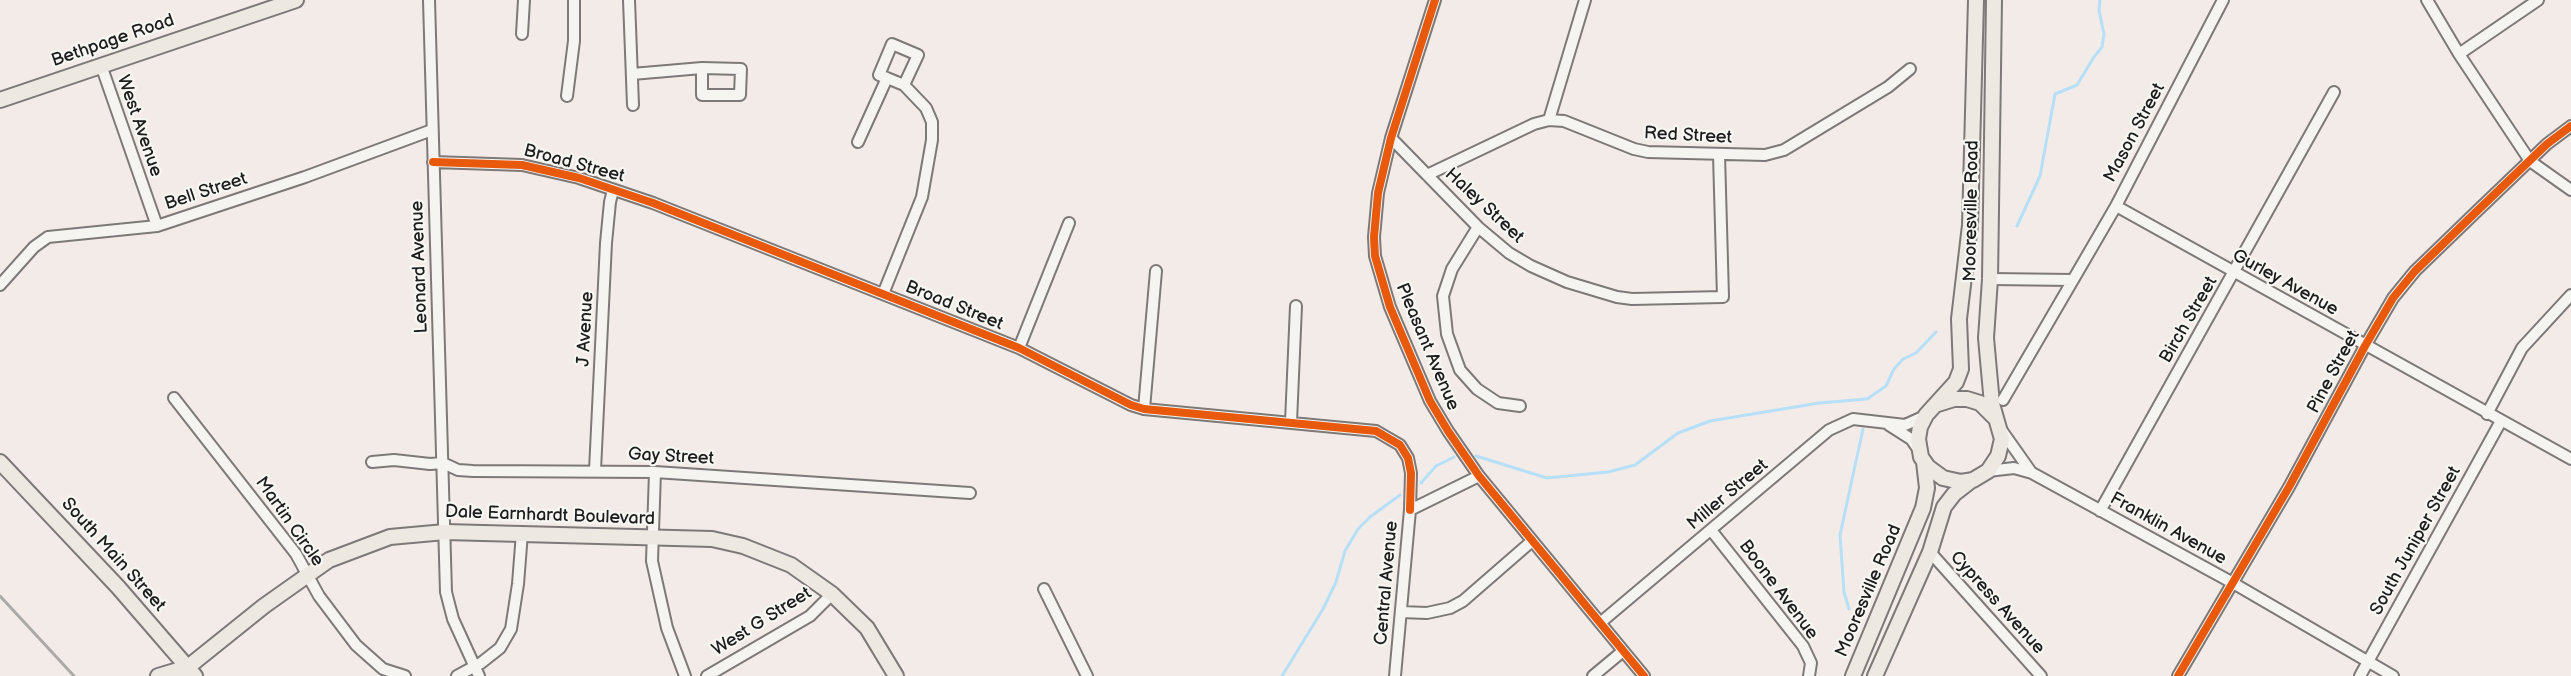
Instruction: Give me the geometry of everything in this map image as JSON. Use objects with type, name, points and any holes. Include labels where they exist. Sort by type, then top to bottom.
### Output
[{"type":"main road","name":"Bethpage Road","points":[[0,100],[296,0]]},
{"type":"main road","name":"Mooresville Road","points":[[1853,676],[1923,508],[1927,488],[1919,432],[1929,412],[1956,382],[1961,369],[1959,319],[1970,225],[1976,0]]},
{"type":"main road","name":"Mooresville Road","points":[[1875,676],[1930,552],[1944,507],[1954,494],[1988,471],[2000,451],[2002,439],[1992,404],[1986,361],[1990,279],[1994,0]]},
{"type":"main road","points":[[1929,412],[1948,400],[1967,399],[1985,407],[1998,424]]},
{"type":"main road","points":[[1922,457],[1942,478],[1961,482],[1973,480]]},
{"type":"main road","name":"South Main Street","points":[[0,462],[65,530],[188,673]]},
{"type":"main road","name":"Dale Earnhardt Boulevard","points":[[158,676],[188,673],[307,573],[346,552],[390,537],[445,532],[712,539],[743,546],[790,565],[832,594],[867,628],[896,676]]},
{"type":"street","name":"Leonard Avenue","points":[[429,0],[445,532]]},
{"type":"street","points":[[522,34],[524,0]]},
{"type":"street","points":[[567,96],[574,41],[574,0]]},
{"type":"street","points":[[629,0],[633,105]]},
{"type":"street","name":"Pleasant Avenue","points":[[1435,0],[1392,138],[1378,193],[1374,237],[1375,256],[1390,306],[1430,401],[1479,476],[1644,676]]},
{"type":"street","points":[[1549,120],[1585,0]]},
{"type":"street","name":"Mason Street","points":[[2002,400],[2116,206],[2223,0]]},
{"type":"street","points":[[2427,0],[2459,54],[2530,161],[2571,190]]},
{"type":"street","points":[[2459,54],[2538,0]]},
{"type":"street","points":[[883,294],[922,197],[932,140],[932,122],[926,108],[904,85],[879,75],[892,44],[918,55],[904,85]]},
{"type":"street","name":"West Avenue","points":[[101,65],[157,226]]},
{"type":"street","points":[[632,74],[702,68],[741,69],[740,95],[702,95],[702,68]]},
{"type":"street","name":"Red Street","points":[[1427,175],[1534,124],[1549,120],[1564,121],[1634,149],[1648,152],[1765,155],[1784,150],[1888,87],[1910,69]]},
{"type":"street","points":[[858,142],[887,78]]},
{"type":"street","name":"Birch Street","points":[[2100,511],[2334,92]]},
{"type":"street","name":"Pine Street","points":[[2178,676],[2289,487],[2364,346],[2393,298],[2415,271],[2530,161],[2571,126]]},
{"type":"street","name":"Bell Street","points":[[0,285],[34,248],[48,237],[157,226],[305,176],[432,130]]},
{"type":"street","name":"Haley Street","points":[[1392,138],[1478,227],[1509,253],[1531,266],[1567,282],[1617,297],[1650,299],[1722,297],[1719,155]]},
{"type":"street","name":"Broad Street","points":[[433,162],[522,165],[579,178],[653,203],[1019,348],[1131,405],[1144,409],[1368,429],[1388,436],[1400,445],[1408,458],[1411,473],[1410,510]]},
{"type":"street","name":"J Avenue","points":[[595,470],[606,243],[610,202],[614,190]]},
{"type":"street","name":"Gurley Avenue","points":[[2116,206],[2364,346],[2571,459]]},
{"type":"street","points":[[1019,348],[1069,223]]},
{"type":"street","points":[[1478,227],[1452,269],[1443,296],[1446,334],[1460,370],[1477,390],[1498,403],[1520,406]]},
{"type":"street","points":[[1144,409],[1156,271]]},
{"type":"street","points":[[1990,279],[2073,280]]},
{"type":"street","points":[[2487,414],[2522,348],[2571,295]]},
{"type":"street","points":[[1291,422],[1296,306]]},
{"type":"street","name":"Martin Circle","points":[[174,398],[296,554],[318,596],[370,659],[383,669],[405,676]]},
{"type":"street","name":"Miller Street","points":[[1600,623],[1834,427],[1858,419],[1888,425],[1908,424],[1929,412]]},
{"type":"street","name":"South Juniper Street","points":[[2360,676],[2501,421]]},
{"type":"street","name":"Franklin Avenue","points":[[1998,424],[2032,473]]},
{"type":"street","name":"Miller Street","points":[[1888,425],[1911,439],[1922,457]]},
{"type":"street","name":"Gay Street","points":[[372,462],[394,460],[430,464],[443,463],[458,470],[473,471],[595,470],[654,472],[970,493]]},
{"type":"street","name":"Franklin Avenue","points":[[1988,471],[2014,468],[2032,473],[2233,583],[2393,676]]},
{"type":"street","points":[[654,472],[652,560],[667,628],[684,676]]},
{"type":"street","name":"Central Avenue","points":[[1395,676],[1410,510],[1479,476]]},
{"type":"street","name":"Boone Avenue","points":[[1711,530],[1802,646],[1811,663],[1810,674]]},
{"type":"street","points":[[445,532],[446,592],[453,619],[477,672]]},
{"type":"street","points":[[457,676],[477,672],[500,648],[511,629],[518,584],[522,533]]},
{"type":"street","points":[[1401,612],[1427,613],[1456,605],[1532,541]]},
{"type":"street","name":"Cypress Avenue","points":[[1930,552],[2041,676]]},
{"type":"street","points":[[1044,589],[1088,676]]},
{"type":"street","name":"West G Street","points":[[707,676],[810,616],[832,594]]},
{"type":"street","points":[[1593,676],[1623,651]]},
{"type":"waterway","points":[[2017,226],[2040,176],[2055,94],[2077,85],[2102,47],[2104,34],[2099,10],[2100,0]]},
{"type":"waterway","points":[[1476,456],[1547,478],[1608,472],[1635,465],[1678,433],[1710,421],[1819,403],[1867,399],[1886,386],[1894,369],[1903,359],[1916,353],[1936,332]]},
{"type":"waterway","points":[[1849,609],[1844,592],[1840,535],[1863,429]]},
{"type":"waterway","points":[[1421,483],[1436,466],[1454,457]]},
{"type":"waterway","points":[[1282,676],[1323,609],[1336,582],[1345,551],[1358,529],[1370,517],[1400,495]]},
{"type":"railway","points":[[0,596],[74,676]]},
{"type":"cycle path","points":[[1435,0],[1391,138],[1378,193],[1374,237],[1375,256],[1390,307],[1430,401],[1448,431],[1479,476],[1644,676]]},
{"type":"cycle path","points":[[2178,676],[2289,487],[2393,298],[2415,271],[2475,213],[2547,144],[2571,126]]},
{"type":"cycle path","points":[[433,162],[522,165],[579,178],[653,203],[1019,348],[1131,405],[1144,409],[1376,431],[1400,445],[1408,458],[1411,473],[1410,510]]}]
